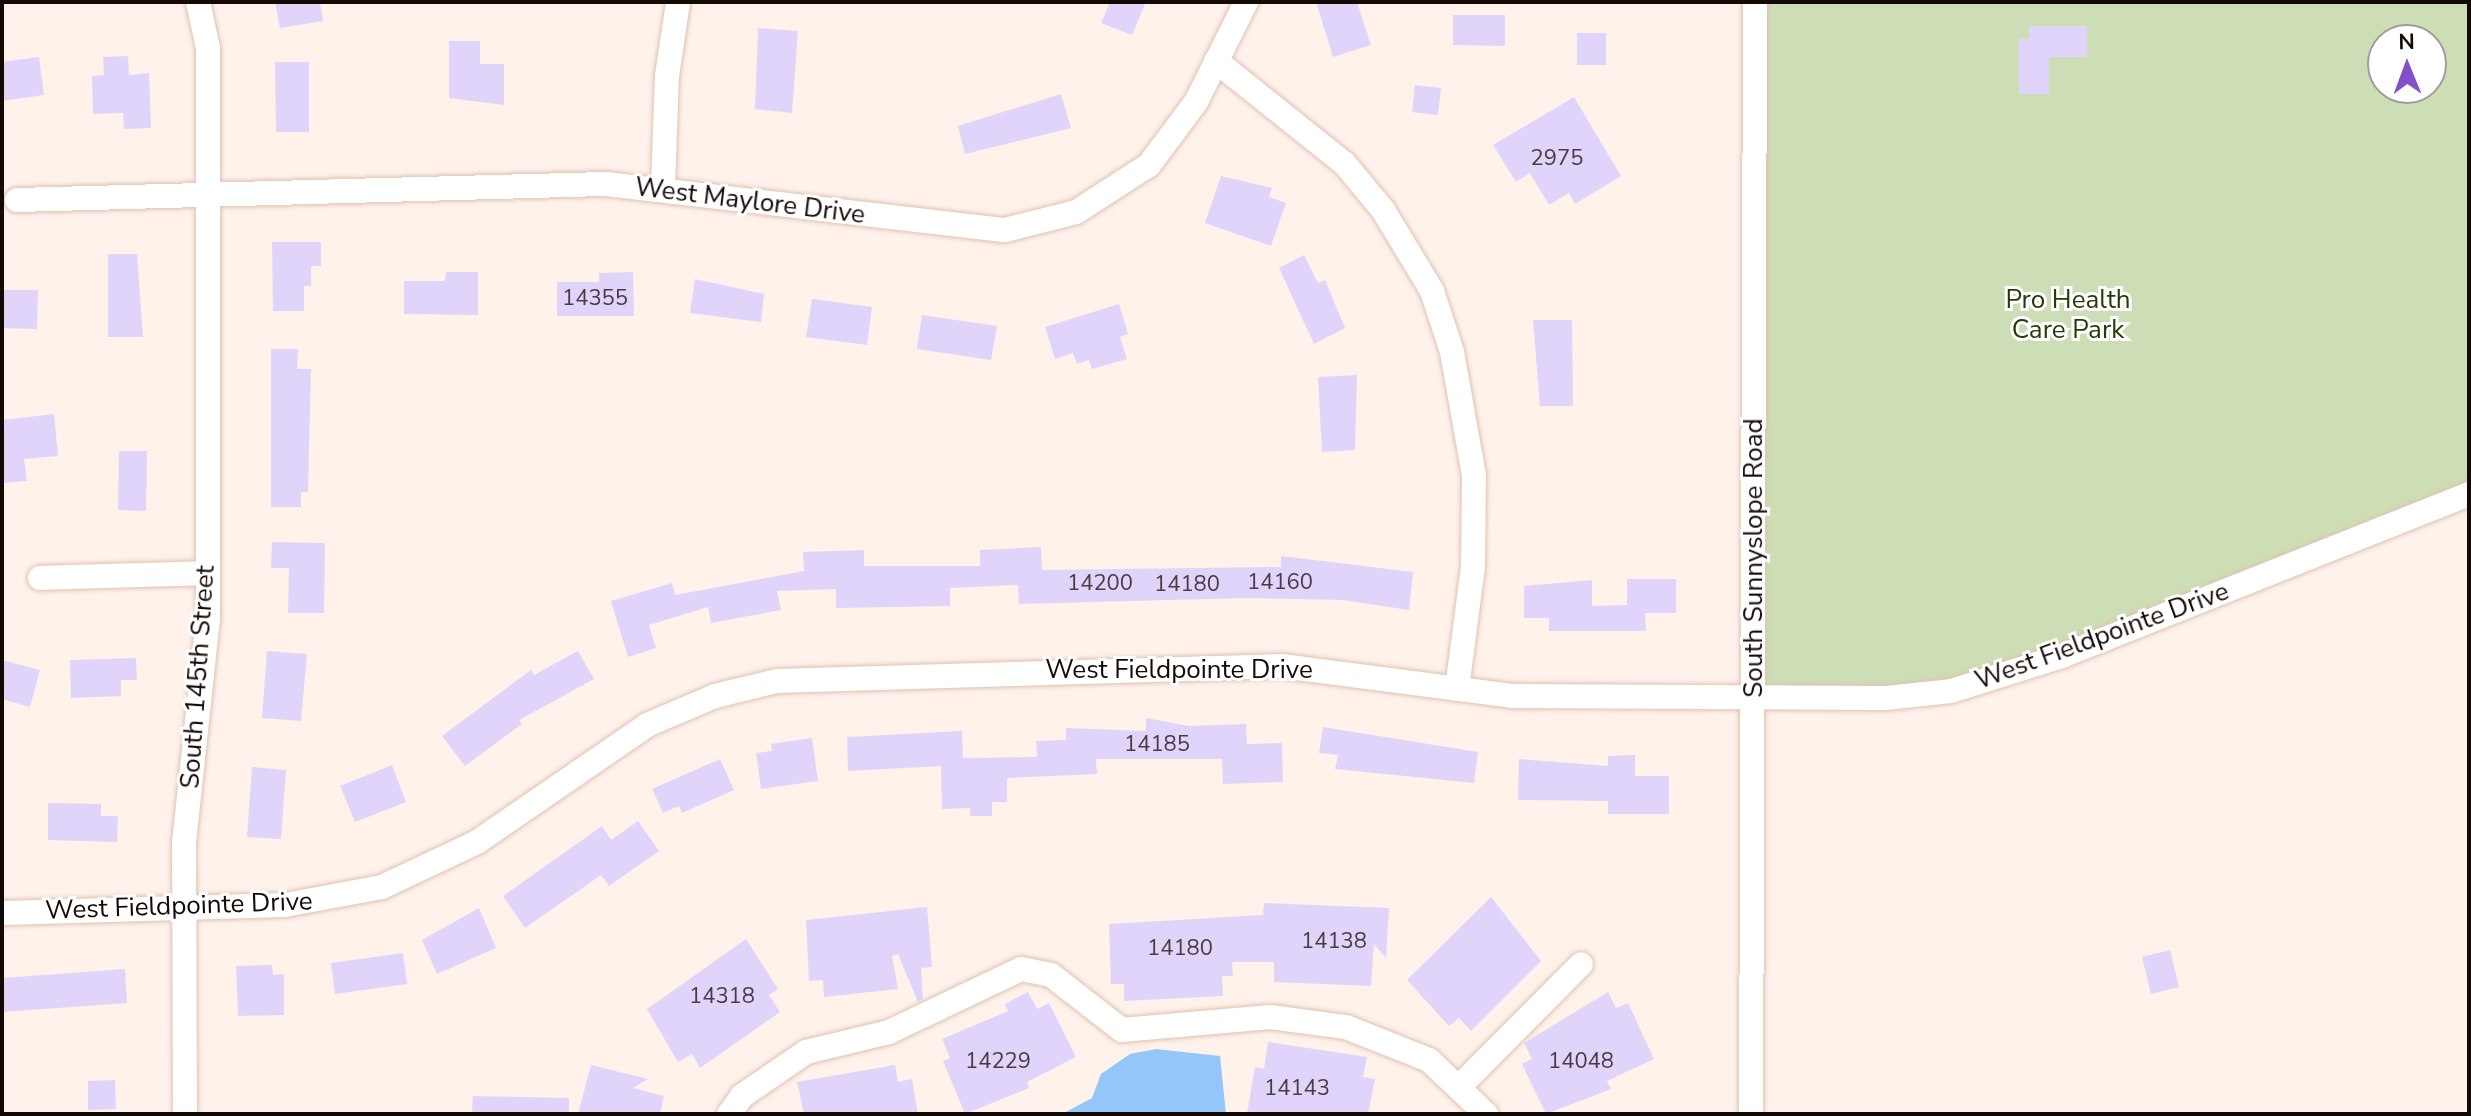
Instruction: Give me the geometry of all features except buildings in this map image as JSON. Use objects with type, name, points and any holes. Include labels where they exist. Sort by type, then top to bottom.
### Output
[{"type":"street","name":"South 145th Street","points":[[185,1114],[182,907],[207,573],[208,48],[198,2]]},
{"type":"street","points":[[663,188],[667,76],[678,2]]},
{"type":"street","name":"West Maylore Drive","points":[[17,200],[542,183],[663,188],[965,229],[1036,225],[1108,196],[1149,165],[1196,102],[1246,2]]},
{"type":"street","name":"South Sunnyslope Road","points":[[1751,1114],[1755,2]]},
{"type":"street","points":[[1216,61],[1306,126],[1344,163],[1383,210],[1432,291],[1452,352],[1474,475],[1473,567],[1457,689]]},
{"type":"street","name":"West Fieldpointe Drive","points":[[2,913],[323,900],[416,874],[477,842],[647,725],[715,696],[777,681],[1282,666],[1457,689],[1571,698],[1886,698],[1951,691],[2014,674],[2469,494]]},
{"type":"street","points":[[40,578],[207,573]]},
{"type":"street","points":[[1461,1085],[1581,964]]},
{"type":"street","points":[[729,1114],[742,1096],[806,1052],[889,1032],[1021,969],[1051,975],[1122,1030],[1270,1017],[1320,1021],[1406,1048],[1461,1085],[1486,1114]]},
{"type":"green space","name":"Pro Health Care Park","points":[[1755,2],[2469,2],[2469,494],[1951,691],[1754,696]]},
{"type":"water","points":[[1156,1049],[1220,1056],[1226,1114],[1062,1114],[1092,1098],[1101,1074],[1130,1054]]}]
